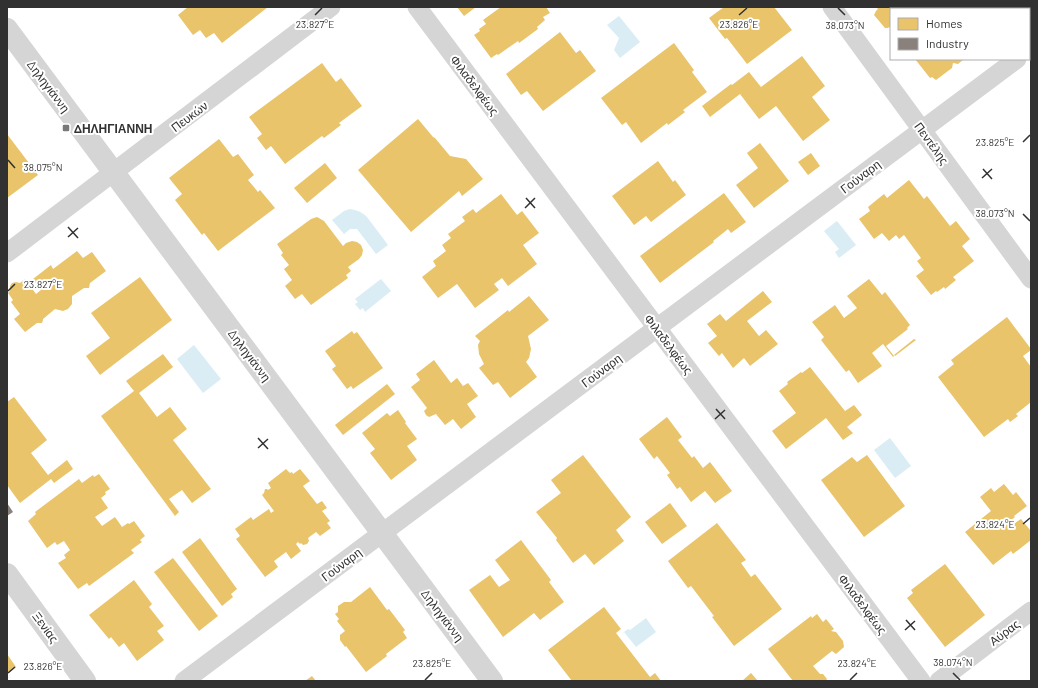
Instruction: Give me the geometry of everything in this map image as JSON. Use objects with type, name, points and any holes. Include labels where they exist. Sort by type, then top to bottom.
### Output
[{"type":"street","name":"Πευκών","points":[[7,253],[331,7]]},
{"type":"street","name":"Φιλαδελφέως","points":[[417,7],[921,681]]},
{"type":"street","name":"Πεντέλης","points":[[832,7],[1031,279]]},
{"type":"street","name":"Δηληγιάννη","points":[[7,29],[492,681]]},
{"type":"street","name":"Γούναρη","points":[[184,681],[1016,60]]},
{"type":"street","name":"Ξενίας","points":[[7,574],[85,681]]},
{"type":"street","name":"Αύρας","points":[[939,681],[1031,611]]},
{"type":"shaded area","points":[[619,16],[640,42],[620,58],[614,50],[619,38],[607,25]]},
{"type":"shaded area","points":[[350,209],[355,210],[367,217],[388,245],[376,254],[357,229],[350,229],[344,234],[332,220],[344,211]]},
{"type":"shaded area","points":[[837,221],[856,245],[839,258],[835,252],[839,249],[824,231]]},
{"type":"shaded area","points":[[381,279],[391,291],[365,312],[363,308],[360,310],[355,304],[358,302],[355,299]]},
{"type":"shaded area","points":[[194,345],[221,379],[203,393],[177,359]]},
{"type":"shaded area","points":[[890,438],[911,466],[895,478],[874,450]]},
{"type":"shaded area","points":[[646,618],[656,632],[636,647],[624,632],[628,629],[630,630]]},
{"type":"building: Homes","points":[[188,7],[268,7],[222,43],[214,33],[206,38],[200,30],[193,35],[178,15]]},
{"type":"building: Homes","points":[[457,7],[476,7],[464,16]]},
{"type":"building: Homes","points":[[501,7],[546,7],[550,13],[543,17],[545,20],[537,27],[538,29],[519,43],[518,41],[491,58],[474,35],[486,24],[483,20]]},
{"type":"building: Homes","points":[[724,7],[774,7],[792,30],[747,64],[709,18]]},
{"type":"building: Homes","points":[[876,7],[919,7],[890,8],[890,27],[888,28],[885,28],[874,15],[878,9]]},
{"type":"building: Homes","points":[[983,7],[1012,7],[1010,8]]},
{"type":"building: Homes","points":[[560,32],[576,53],[580,50],[596,71],[543,111],[527,91],[521,95],[506,74]]},
{"type":"building: Homes","points":[[674,43],[694,70],[692,72],[707,92],[683,110],[685,112],[668,125],[667,123],[641,143],[626,122],[622,125],[601,98]]},
{"type":"building: Homes","points":[[802,56],[825,86],[812,97],[830,120],[803,141],[776,106],[759,119],[740,94],[710,117],[702,106],[749,72],[761,87]]},
{"type":"building: Homes","points":[[916,60],[963,60],[958,64],[953,63],[952,68],[936,80],[932,77],[930,78]]},
{"type":"building: Homes","points":[[322,63],[336,82],[341,78],[362,106],[339,123],[341,125],[324,138],[322,136],[285,164],[271,146],[266,150],[257,138],[262,134],[249,117]]},
{"type":"building: Homes","points":[[418,119],[450,156],[466,159],[483,179],[462,196],[459,191],[411,232],[358,170]]},
{"type":"building: Homes","points":[[7,134],[38,175],[7,198]]},
{"type":"building: Homes","points":[[219,139],[233,157],[238,154],[254,175],[248,180],[258,192],[260,190],[275,208],[218,251],[204,233],[202,235],[175,200],[182,194],[169,178]]},
{"type":"building: Homes","points":[[760,143],[789,181],[754,208],[736,185],[758,168],[747,153]]},
{"type":"building: Homes","points":[[811,153],[820,166],[808,175],[798,162]]},
{"type":"building: Homes","points":[[658,161],[673,182],[675,180],[686,195],[651,222],[646,216],[634,225],[612,196]]},
{"type":"building: Homes","points":[[325,163],[337,178],[307,203],[294,188]]},
{"type":"building: Homes","points":[[909,180],[924,199],[927,196],[950,226],[956,221],[970,239],[962,246],[974,261],[953,277],[956,280],[945,289],[944,287],[931,295],[916,276],[924,270],[917,261],[921,258],[904,235],[899,239],[896,235],[889,241],[882,233],[874,239],[859,219],[870,211],[868,207],[884,194],[887,198]]},
{"type":"building: Homes","points":[[724,193],[746,222],[731,233],[728,229],[713,241],[714,242],[660,283],[640,256]]},
{"type":"building: Homes","points":[[501,194],[517,215],[522,211],[539,233],[523,245],[537,264],[508,286],[502,278],[494,284],[499,290],[475,308],[457,284],[438,298],[422,277],[436,266],[433,261],[446,251],[442,245],[451,238],[448,234],[465,221],[462,217],[473,209],[476,213]]},
{"type":"building: Homes","points":[[317,217],[324,221],[343,246],[352,241],[357,242],[361,245],[363,250],[359,259],[348,267],[351,271],[346,275],[348,278],[311,305],[302,294],[295,299],[285,286],[292,280],[284,269],[289,265],[281,255],[283,253],[277,244],[311,219]]},
{"type":"building: Homes","points":[[77,251],[83,258],[92,252],[106,271],[90,283],[89,288],[84,288],[72,296],[72,304],[68,309],[63,311],[55,309],[43,319],[42,323],[37,323],[25,332],[14,319],[20,314],[11,302],[13,300],[8,293],[10,291],[10,286],[12,283],[20,283],[25,279],[36,294],[41,290],[33,279],[51,265],[53,269]]},
{"type":"building: Homes","points":[[140,277],[172,320],[100,375],[86,356],[110,338],[91,313]]},
{"type":"building: Homes","points":[[869,279],[882,295],[885,292],[910,325],[907,328],[908,329],[886,346],[894,356],[893,357],[883,344],[872,353],[882,366],[858,383],[849,370],[846,372],[821,340],[824,337],[812,322],[835,305],[844,318],[857,308],[847,296]]},
{"type":"building: Homes","points":[[763,291],[772,302],[747,321],[759,336],[766,330],[778,344],[750,366],[744,358],[733,368],[722,353],[719,356],[708,343],[717,336],[707,324],[720,314],[726,321]]},
{"type":"building: Homes","points":[[529,296],[549,320],[528,336],[531,349],[529,358],[526,362],[537,377],[510,398],[498,382],[493,385],[479,368],[484,364],[479,354],[478,345],[480,341],[475,336],[508,310],[509,312]]},
{"type":"building: Homes","points":[[1007,317],[1031,349],[1023,356],[1031,367],[1031,402],[1016,414],[1018,416],[1010,422],[1008,419],[984,437],[938,377],[954,364],[951,360]]},
{"type":"building: Homes","points":[[352,331],[354,334],[357,332],[383,368],[353,389],[351,386],[347,389],[332,369],[336,366],[325,351]]},
{"type":"building: Homes","points":[[914,339],[916,340],[895,356],[894,355]]},
{"type":"building: Homes","points":[[163,354],[173,367],[139,393],[157,417],[170,407],[187,429],[173,440],[211,489],[192,503],[182,490],[169,499],[179,512],[175,516],[101,416],[134,391],[126,381]]},
{"type":"building: Homes","points":[[434,360],[451,383],[457,378],[463,386],[468,383],[478,396],[467,404],[476,417],[461,429],[453,419],[445,425],[436,414],[429,417],[426,415],[424,411],[427,408],[411,387],[420,380],[416,374]]},
{"type":"building: Homes","points":[[810,367],[845,411],[854,405],[862,415],[847,427],[853,433],[843,440],[826,418],[786,449],[772,431],[796,413],[779,391],[788,384],[787,382]]},
{"type":"building: Homes","points":[[387,384],[395,394],[343,435],[335,425]]},
{"type":"building: Homes","points":[[14,397],[47,440],[31,453],[48,475],[67,460],[73,469],[54,483],[51,479],[20,503],[7,485],[7,402]]},
{"type":"building: Homes","points":[[398,410],[406,422],[405,423],[417,439],[407,446],[417,460],[391,480],[370,453],[375,449],[362,433],[387,413],[390,416]]},
{"type":"building: Homes","points":[[667,417],[682,437],[678,440],[692,458],[694,456],[703,468],[710,462],[732,491],[715,503],[705,491],[691,502],[680,487],[677,489],[667,475],[670,473],[657,456],[654,459],[639,439]]},
{"type":"building: Homes","points":[[583,455],[631,517],[616,530],[624,541],[594,565],[585,554],[573,563],[556,540],[557,538],[536,512],[561,493],[551,480]]},
{"type":"building: Homes","points":[[867,455],[905,506],[864,537],[821,480],[852,457],[857,462]]},
{"type":"building: Homes","points":[[286,469],[293,474],[300,469],[310,481],[303,486],[317,504],[322,501],[327,508],[322,511],[330,521],[327,523],[331,528],[320,536],[316,532],[308,538],[309,541],[307,544],[303,545],[298,542],[296,544],[301,551],[291,559],[286,552],[274,561],[278,567],[265,577],[236,539],[240,536],[235,529],[251,517],[253,520],[269,509],[271,513],[274,511],[262,495],[265,489],[268,490],[271,488],[268,483]]},
{"type":"building: Homes","points":[[99,474],[110,489],[105,492],[106,494],[101,498],[108,508],[95,517],[102,526],[115,517],[122,527],[134,521],[145,536],[140,540],[142,542],[131,550],[134,553],[89,586],[87,583],[78,589],[58,563],[66,558],[64,555],[70,550],[64,541],[57,545],[55,542],[47,548],[28,521],[36,514],[35,512],[79,479],[82,483],[93,475],[94,477]]},
{"type":"building: Homes","points":[[1004,484],[1013,495],[1016,492],[1027,506],[1010,521],[1012,525],[1021,519],[1031,531],[1031,540],[1013,554],[1011,551],[993,565],[965,532],[991,511],[980,497],[991,488],[994,492]]},
{"type":"building: Homes","points":[[670,503],[687,526],[662,544],[645,522]]},
{"type":"building: Homes","points":[[717,523],[746,560],[741,563],[751,577],[755,574],[782,609],[734,646],[712,617],[714,616],[691,586],[688,588],[668,561]]},
{"type":"building: Homes","points":[[200,538],[237,589],[231,594],[233,597],[222,606],[182,552]]},
{"type":"building: Homes","points":[[521,540],[551,580],[549,582],[564,602],[540,620],[534,613],[503,637],[469,590],[490,575],[499,587],[510,580],[495,560]]},
{"type":"building: Homes","points":[[173,558],[218,616],[199,631],[154,572]]},
{"type":"building: Homes","points":[[945,564],[985,615],[945,647],[907,598],[913,593],[911,590]]},
{"type":"building: Homes","points":[[134,580],[152,604],[149,607],[164,626],[157,631],[164,640],[137,661],[124,643],[119,647],[111,637],[109,639],[89,615]]},
{"type":"building: Homes","points":[[370,587],[387,610],[389,609],[405,630],[403,632],[407,638],[366,672],[340,640],[340,635],[345,631],[337,621],[339,619],[335,614],[338,612],[338,606],[344,602],[351,602]]},
{"type":"building: Homes","points":[[604,607],[621,629],[616,633],[650,677],[655,673],[661,681],[572,681],[548,650]]},
{"type":"building: Homes","points":[[817,614],[823,622],[826,619],[834,629],[831,631],[836,632],[843,641],[844,647],[836,654],[832,651],[813,666],[820,674],[823,674],[827,679],[826,681],[793,681],[768,649],[811,616],[812,618]]},
{"type":"building: Homes","points":[[7,654],[16,667],[7,674]]},
{"type":"building: Homes","points":[[751,673],[758,681],[742,681]]},
{"type":"building: Homes","points":[[312,676],[316,681],[305,681]]},
{"type":"building: Industry","points":[[7,503],[13,512],[7,516]]},
{"type":"place","name":"ΔΗΛΗΓΙΑΝΝΗ","points":[[66,128]]}]
